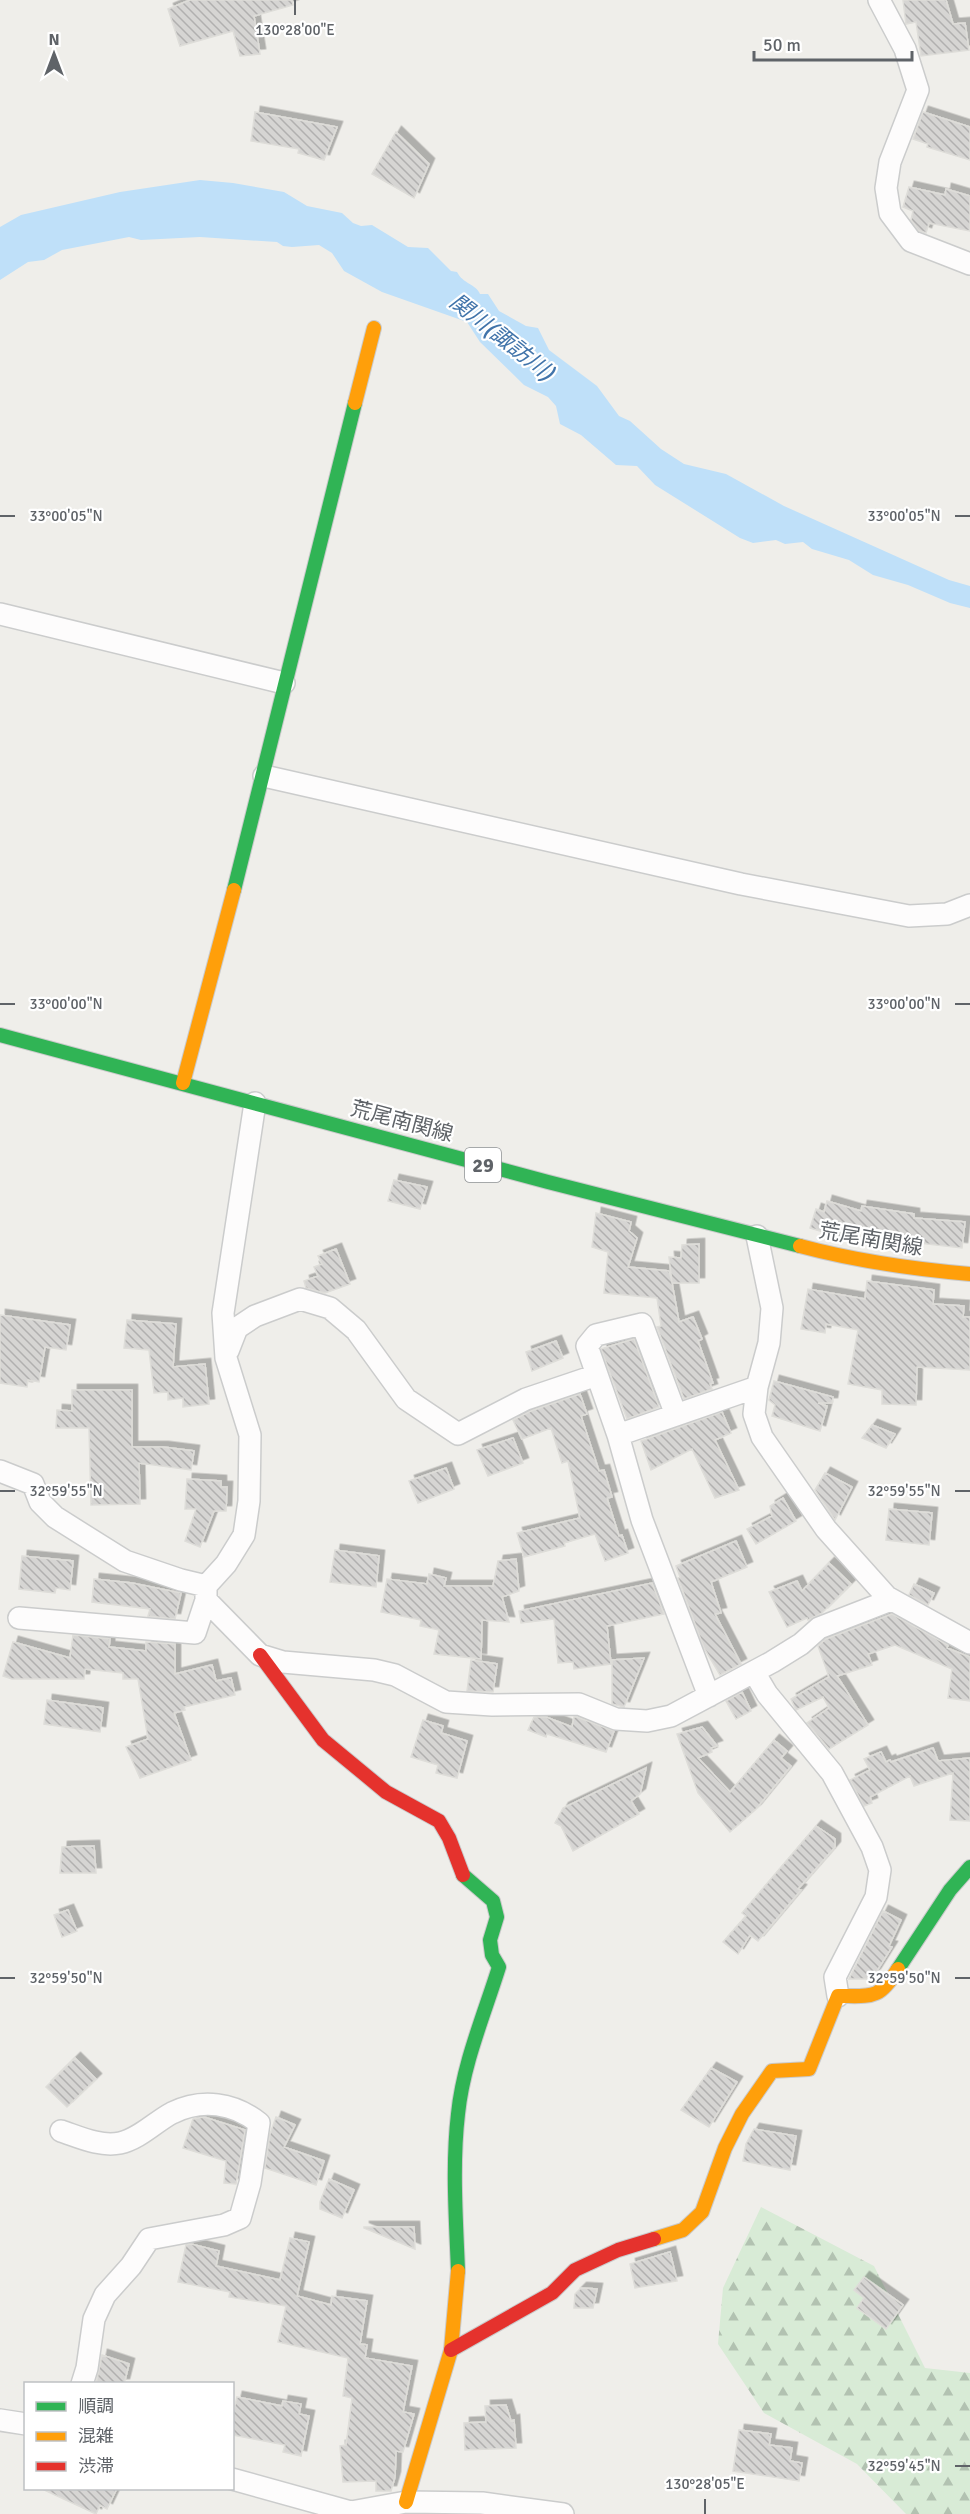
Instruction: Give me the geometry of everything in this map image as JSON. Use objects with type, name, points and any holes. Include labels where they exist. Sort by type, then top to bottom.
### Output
[{"type":"street","points":[[879,0],[905,49],[918,90],[890,162],[886,188],[890,213],[911,241],[970,264]]},
{"type":"street","points":[[183,1083],[264,776],[284,684],[374,328]]},
{"type":"street","points":[[0,614],[284,684]]},
{"type":"street","points":[[264,776],[741,884],[909,916],[947,914],[970,905]]},
{"type":"street","name":"荒尾南関線","points":[[0,1035],[757,1236],[857,1260],[910,1269],[970,1274]]},
{"type":"street","points":[[19,1618],[195,1633],[206,1593],[243,1535],[249,1501],[250,1435],[226,1358],[223,1313],[255,1103]]},
{"type":"street","points":[[757,1236],[772,1308],[769,1343],[756,1387],[754,1414],[762,1437],[826,1530],[891,1600],[970,1643]]},
{"type":"street","points":[[226,1358],[237,1328],[255,1316],[300,1299],[330,1308],[356,1330],[406,1399],[458,1434],[526,1399],[597,1375]]},
{"type":"street","points":[[676,1415],[642,1324],[596,1335],[587,1346],[618,1435],[642,1520],[709,1696]]},
{"type":"street","points":[[618,1435],[756,1387]]},
{"type":"street","points":[[0,1471],[33,1484],[40,1502],[55,1517],[125,1561],[180,1580],[206,1593],[260,1655],[323,1740],[386,1792],[439,1821],[449,1838],[462,1875],[493,1901],[497,1917],[490,1940],[492,1955],[499,1967],[468,2064],[458,2113],[455,2199],[459,2283],[451,2350],[406,2502]]},
{"type":"street","points":[[260,1655],[283,1662],[374,1670],[395,1675],[446,1702],[492,1705],[579,1704],[616,1719],[647,1721],[671,1716],[754,1672],[801,1644],[819,1628],[891,1600]]},
{"type":"street","points":[[451,2350],[552,2293],[575,2270],[618,2250],[683,2230],[702,2212],[725,2148],[742,2114],[772,2071],[808,2069],[838,1996],[835,1977],[876,1897],[879,1869],[872,1847],[832,1773],[767,1694],[754,1672]]},
{"type":"street","points":[[838,1996],[872,1996],[887,1987],[951,1890],[970,1867]]},
{"type":"street","points":[[61,2131],[92,2141],[120,2143],[173,2113],[199,2104],[220,2105],[245,2112],[259,2123],[250,2183],[240,2218],[224,2225],[149,2239],[131,2266],[105,2295],[94,2319],[87,2368],[83,2382]]},
{"type":"street","points":[[0,2420],[24,2424]]},
{"type":"street","points":[[234,2480],[351,2512],[362,2512],[406,2502],[482,2503],[563,2514]]},
{"type":"green space","points":[[761,2207],[874,2266],[925,2368],[970,2373],[970,2514],[906,2514],[857,2464],[764,2413],[718,2344],[723,2288]]},
{"type":"water","name":"関川(諏訪川)","points":[[200,180],[284,192],[307,206],[342,213],[353,223],[361,226],[372,225],[408,247],[428,248],[451,271],[457,272],[480,294],[488,294],[499,311],[526,326],[538,328],[549,350],[597,386],[619,416],[630,421],[661,449],[684,464],[726,474],[784,506],[949,580],[970,586],[970,608],[950,603],[908,585],[873,575],[849,560],[812,549],[803,542],[785,544],[776,540],[753,543],[740,538],[655,485],[637,466],[616,465],[581,435],[560,424],[556,406],[548,397],[524,385],[480,342],[467,322],[382,292],[344,271],[332,253],[319,245],[292,247],[283,246],[277,242],[200,237],[141,240],[129,237],[62,250],[44,260],[28,262],[0,280],[0,227],[21,215],[120,192]]},
{"type":"building","points":[[190,0],[292,0],[293,5],[254,16],[260,54],[240,56],[233,31],[180,46],[168,9]]},
{"type":"building","points":[[903,0],[946,0],[953,24],[965,23],[969,50],[921,56],[916,22],[906,24]]},
{"type":"building","points":[[255,112],[337,127],[324,160],[298,153],[299,149],[251,141]]},
{"type":"building","points":[[923,112],[970,127],[970,160],[927,147],[928,144],[913,139]]},
{"type":"building","points":[[396,132],[429,164],[414,198],[372,174]]},
{"type":"building","points":[[909,187],[945,195],[946,189],[970,196],[970,231],[929,223],[926,233],[918,230],[911,220],[913,211],[903,207]]},
{"type":"building","points":[[394,1180],[427,1187],[420,1209],[388,1201]]},
{"type":"building","points":[[827,1201],[861,1211],[862,1206],[914,1214],[914,1218],[965,1222],[962,1248],[910,1242],[909,1250],[879,1245],[881,1230],[847,1224],[843,1238],[810,1228],[816,1209],[824,1212]]},
{"type":"building","points":[[596,1213],[631,1222],[629,1231],[637,1238],[628,1267],[669,1271],[672,1282],[669,1257],[681,1258],[682,1245],[699,1244],[699,1283],[672,1283],[679,1322],[693,1317],[702,1339],[698,1341],[713,1383],[710,1384],[712,1389],[684,1399],[657,1327],[661,1326],[657,1298],[604,1293],[608,1252],[592,1247]]},
{"type":"building","points":[[336,1249],[350,1284],[325,1293],[306,1288],[304,1281],[318,1276],[314,1267],[322,1264],[318,1256]]},
{"type":"building","points":[[867,1281],[934,1290],[933,1304],[964,1306],[963,1317],[970,1317],[970,1370],[917,1367],[916,1405],[882,1404],[882,1390],[848,1384],[858,1330],[826,1324],[825,1333],[801,1329],[808,1289],[865,1299]]},
{"type":"building","points":[[0,1315],[70,1325],[66,1350],[45,1347],[39,1382],[28,1380],[27,1387],[0,1383]]},
{"type":"building","points":[[127,1320],[176,1324],[173,1367],[205,1364],[209,1404],[183,1407],[183,1398],[168,1400],[168,1392],[154,1393],[149,1350],[124,1348]]},
{"type":"building","points":[[634,1339],[659,1407],[627,1419],[601,1349]]},
{"type":"building","points":[[556,1341],[563,1358],[532,1371],[526,1352]]},
{"type":"building","points":[[774,1381],[833,1397],[832,1403],[818,1403],[827,1406],[820,1431],[772,1416],[775,1405],[769,1400]]},
{"type":"building","points":[[72,1390],[132,1390],[132,1447],[163,1447],[194,1451],[191,1470],[139,1463],[140,1504],[91,1505],[89,1428],[56,1428],[57,1410],[72,1411]]},
{"type":"building","points":[[580,1394],[587,1414],[581,1416],[599,1471],[604,1470],[612,1497],[607,1498],[619,1536],[622,1535],[628,1553],[605,1561],[595,1534],[564,1543],[565,1546],[524,1557],[517,1533],[580,1518],[568,1461],[562,1463],[551,1428],[522,1439],[513,1420],[531,1411]]},
{"type":"building","points":[[722,1412],[731,1433],[715,1440],[739,1490],[715,1498],[692,1449],[651,1470],[641,1441]]},
{"type":"building","points":[[872,1425],[895,1434],[886,1448],[862,1438]]},
{"type":"building","points":[[513,1438],[523,1463],[488,1476],[477,1450]]},
{"type":"building","points":[[446,1468],[454,1489],[418,1503],[409,1481]]},
{"type":"building","points":[[825,1473],[852,1487],[835,1520],[815,1490]]},
{"type":"building","points":[[187,1479],[221,1481],[221,1487],[227,1487],[226,1511],[214,1511],[200,1547],[185,1541],[196,1509],[185,1509]]},
{"type":"building","points":[[783,1498],[796,1521],[756,1544],[747,1529],[772,1516],[770,1506]]},
{"type":"building","points":[[889,1509],[932,1513],[929,1545],[886,1540]]},
{"type":"building","points":[[736,1541],[747,1567],[711,1582],[721,1613],[715,1614],[741,1664],[720,1675],[704,1648],[678,1578],[680,1577],[676,1566]]},
{"type":"building","points":[[335,1550],[379,1556],[376,1587],[330,1582]]},
{"type":"building","points":[[22,1556],[73,1561],[70,1590],[56,1588],[55,1593],[19,1589]]},
{"type":"building","points":[[516,1559],[519,1591],[502,1597],[509,1622],[482,1620],[481,1659],[434,1654],[439,1630],[420,1626],[421,1620],[381,1612],[387,1579],[427,1584],[429,1574],[446,1578],[444,1586],[493,1586],[498,1561]]},
{"type":"building","points":[[829,1563],[851,1584],[822,1613],[787,1627],[769,1592],[797,1581],[802,1591]]},
{"type":"building","points":[[94,1579],[132,1583],[181,1593],[175,1619],[148,1616],[150,1609],[92,1602]]},
{"type":"building","points":[[652,1583],[664,1614],[607,1626],[611,1664],[574,1669],[573,1662],[558,1663],[554,1619],[521,1623],[519,1611]]},
{"type":"building","points":[[914,1584],[934,1593],[928,1605],[909,1595]]},
{"type":"building","points":[[892,1614],[948,1645],[947,1648],[970,1657],[970,1701],[948,1698],[952,1669],[895,1645],[868,1654],[872,1665],[837,1676],[868,1725],[829,1749],[807,1723],[829,1708],[823,1697],[796,1710],[791,1699],[829,1677],[818,1646],[826,1639]]},
{"type":"building","points":[[73,1635],[110,1639],[109,1647],[146,1651],[146,1642],[175,1644],[175,1674],[212,1665],[216,1681],[231,1678],[235,1695],[184,1707],[185,1710],[174,1713],[191,1760],[140,1778],[126,1747],[148,1739],[138,1679],[123,1679],[123,1673],[85,1669],[84,1679],[12,1679],[3,1676],[13,1642],[70,1658]]},
{"type":"building","points":[[644,1658],[624,1707],[612,1704],[612,1660]]},
{"type":"building","points":[[471,1660],[497,1664],[493,1692],[467,1691]]},
{"type":"building","points":[[742,1692],[751,1711],[736,1719],[726,1701]]},
{"type":"building","points":[[47,1700],[103,1708],[100,1732],[44,1724]]},
{"type":"building","points":[[534,1717],[546,1717],[572,1727],[574,1717],[577,1717],[614,1731],[606,1752],[547,1734],[546,1737],[528,1730]]},
{"type":"building","points":[[423,1720],[443,1726],[441,1733],[467,1741],[457,1778],[436,1773],[438,1765],[411,1757]]},
{"type":"building","points":[[702,1727],[717,1746],[711,1748],[712,1752],[698,1758],[730,1792],[774,1740],[787,1751],[781,1758],[791,1766],[756,1809],[730,1832],[698,1793],[677,1734]]},
{"type":"building","points":[[933,1748],[938,1761],[970,1758],[970,1821],[950,1820],[953,1773],[914,1786],[910,1776],[870,1797],[872,1803],[864,1806],[850,1780],[870,1770],[864,1759],[881,1752],[886,1762],[890,1760],[891,1762]]},
{"type":"building","points":[[646,1768],[640,1794],[631,1801],[639,1814],[573,1851],[561,1826],[555,1823],[563,1808]]},
{"type":"building","points":[[816,1826],[835,1839],[835,1847],[798,1889],[801,1890],[758,1941],[750,1935],[738,1954],[723,1942],[746,1916],[742,1913]]},
{"type":"building","points":[[94,1846],[96,1873],[60,1873],[62,1847]]},
{"type":"building","points":[[68,1910],[77,1931],[62,1937],[54,1915]]},
{"type":"building","points":[[883,1911],[901,1920],[889,1946],[892,1947],[875,1974],[867,1979],[849,1979]]},
{"type":"building","points":[[75,2058],[96,2079],[67,2107],[46,2087]]},
{"type":"building","points":[[711,2068],[737,2082],[709,2127],[681,2110]]},
{"type":"building","points":[[204,2117],[245,2130],[236,2184],[224,2183],[226,2161],[183,2148],[193,2119]]},
{"type":"building","points":[[276,2117],[295,2125],[284,2147],[324,2161],[316,2185],[265,2168],[270,2134]]},
{"type":"building","points":[[754,2129],[796,2136],[790,2170],[743,2161],[746,2144]]},
{"type":"building","points":[[329,2179],[354,2190],[342,2218],[320,2209],[320,2202]]},
{"type":"building","points":[[414,2227],[415,2249],[364,2228]]},
{"type":"building","points":[[290,2238],[309,2242],[297,2296],[331,2305],[332,2296],[367,2301],[360,2344],[367,2345],[365,2358],[412,2366],[403,2412],[414,2414],[403,2452],[396,2451],[395,2477],[391,2491],[376,2491],[376,2481],[343,2482],[340,2446],[346,2445],[352,2398],[343,2396],[348,2358],[278,2342],[286,2306],[229,2297],[230,2292],[178,2282],[186,2245],[191,2244],[219,2251],[216,2266],[280,2280]]},
{"type":"building","points":[[670,2252],[677,2281],[635,2288],[630,2264]]},
{"type":"building","points":[[864,2277],[903,2305],[886,2329],[857,2308],[864,2298],[854,2290]]},
{"type":"building","points":[[581,2288],[597,2289],[593,2308],[574,2308],[575,2294]]},
{"type":"building","points":[[102,2355],[129,2364],[124,2382],[96,2382]]},
{"type":"building","points":[[237,2397],[282,2406],[283,2401],[301,2404],[299,2414],[309,2416],[301,2456],[283,2452],[285,2445],[234,2435],[234,2409]]},
{"type":"building","points":[[506,2405],[511,2421],[514,2420],[516,2448],[465,2450],[464,2423],[486,2422],[485,2406]]},
{"type":"building","points":[[739,2430],[771,2434],[769,2445],[792,2448],[790,2461],[802,2463],[799,2481],[733,2471]]},
{"type":"building","points":[[44,2490],[116,2490],[107,2509],[100,2505],[96,2514]]},
{"type":"traffic: fast","points":[[234,890],[355,403]]},
{"type":"traffic: fast","points":[[0,1035],[548,1182],[800,1246]]},
{"type":"traffic: fast","points":[[898,1969],[950,1890],[970,1867]]},
{"type":"traffic: fast","points":[[458,2271],[455,2172],[458,2114],[469,2058],[499,1967],[492,1955],[490,1940],[497,1917],[493,1901],[463,1875]]},
{"type":"traffic: slow","points":[[355,403],[374,328]]},
{"type":"traffic: slow","points":[[183,1083],[234,890]]},
{"type":"traffic: slow","points":[[800,1246],[884,1264],[970,1274]]},
{"type":"traffic: slow","points":[[654,2239],[683,2230],[702,2212],[725,2148],[742,2114],[772,2071],[809,2069],[838,1996],[874,1994],[885,1986],[898,1969]]},
{"type":"traffic: slow","points":[[406,2502],[451,2350],[458,2271]]},
{"type":"traffic: jam","points":[[260,1655],[323,1740],[386,1792],[439,1821],[449,1838],[463,1875]]},
{"type":"traffic: jam","points":[[451,2350],[552,2293],[575,2270],[618,2250],[654,2239]]}]
